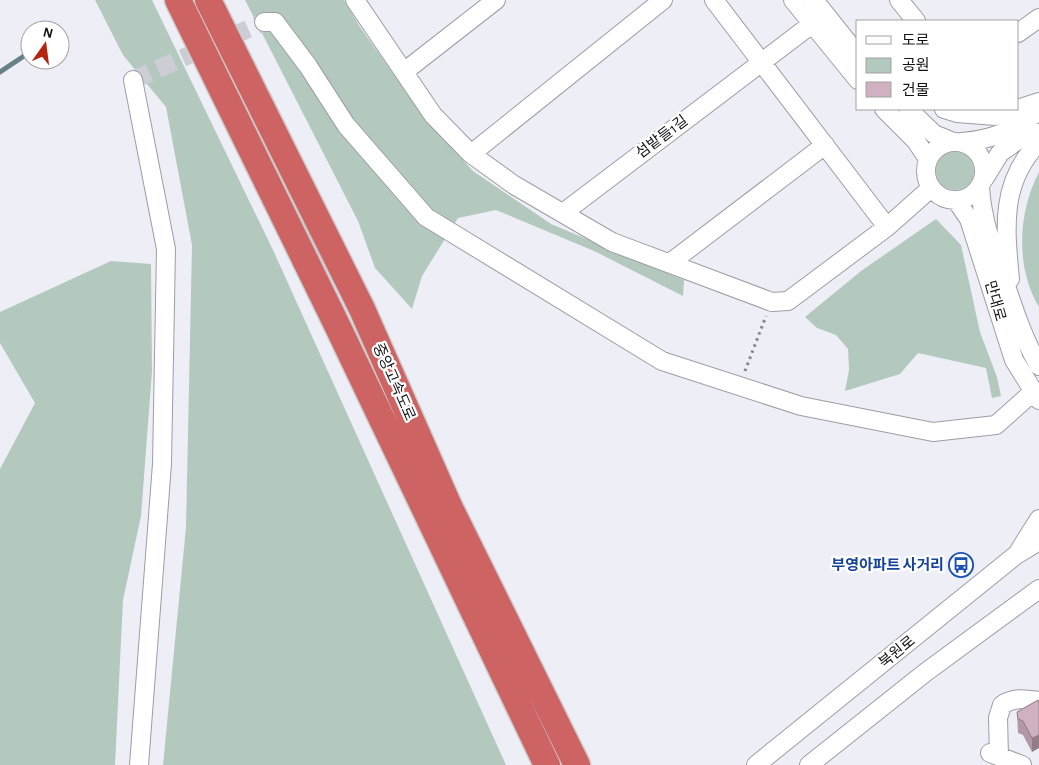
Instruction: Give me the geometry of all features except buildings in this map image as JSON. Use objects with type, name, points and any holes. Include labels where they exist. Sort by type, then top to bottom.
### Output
[{"type":"highway","name":"중앙고속도로","points":[[178,0],[336,323],[547,765]]},
{"type":"highway","name":"중앙고속도로","points":[[208,0],[362,309],[449,506],[577,765]]},
{"type":"street","points":[[355,0],[405,70],[433,115],[471,154],[514,185],[612,242],[772,302],[788,301],[887,226],[931,188]]},
{"type":"street","points":[[405,70],[496,0]]},
{"type":"street","points":[[471,154],[663,0]]},
{"type":"street","points":[[714,0],[887,226]]},
{"type":"street","points":[[793,0],[856,78]]},
{"type":"street","points":[[814,0],[856,52]]},
{"type":"street","points":[[903,1],[915,20]]},
{"type":"street","points":[[1019,32],[1039,18]]},
{"type":"street","points":[[264,22],[275,22],[308,66],[346,125],[426,217],[662,361],[801,406],[933,432],[996,425],[1036,396]]},
{"type":"street","name":"섬밭들1길","points":[[563,213],[812,24]]},
{"type":"street","points":[[133,80],[166,249],[162,464],[139,765]]},
{"type":"street","points":[[1019,109],[1039,102]]},
{"type":"street","points":[[885,110],[916,141],[928,159]]},
{"type":"street","name":"만대로","points":[[909,110],[934,134],[978,152],[983,160],[984,218],[1013,307],[1030,352],[1039,366]]},
{"type":"street","points":[[947,110],[957,113],[996,116],[1014,110]]},
{"type":"street","points":[[1039,112],[999,136],[980,141],[956,142],[938,147],[928,159],[925,169],[926,179],[938,195],[956,200],[966,198],[982,183],[1000,153],[1039,125]]},
{"type":"street","points":[[1013,307],[1006,214],[1012,186],[1027,154],[1039,142]]},
{"type":"street","points":[[670,263],[825,145]]},
{"type":"street","name":"만대로","points":[[956,200],[969,220],[1014,360],[1036,396]]},
{"type":"street","points":[[1016,555],[1039,519]]},
{"type":"street","name":"북원로","points":[[756,765],[1016,555],[1039,541]]},
{"type":"street","points":[[809,765],[926,672],[1039,589]]},
{"type":"street","points":[[1022,765],[994,755],[998,718],[1002,705],[1008,701],[1023,698],[1039,700]]},
{"type":"path","points":[[740,386],[772,302]]},
{"type":"green space","points":[[95,0],[152,0],[273,250],[506,765],[163,765],[186,527],[192,245],[166,107],[123,55]]},
{"type":"green space","points":[[245,0],[344,0],[360,27],[427,121],[473,171],[551,224],[684,280],[683,296],[594,251],[496,210],[458,218],[422,276],[412,309],[375,268],[358,221]]},
{"type":"green space","points":[[955,152],[968,158],[974,171],[968,184],[955,190],[942,184],[936,171],[942,158]]},
{"type":"green space","points":[[1039,172],[1039,307],[1026,275],[1022,239],[1027,204]]},
{"type":"green space","points":[[936,219],[961,245],[980,332],[997,377],[1001,396],[992,398],[986,368],[918,353],[900,374],[845,391],[849,370],[848,349],[836,335],[817,328],[805,317],[861,271]]},
{"type":"green space","points":[[111,261],[151,264],[152,371],[141,516],[123,600],[115,765],[0,765],[0,469],[35,403],[0,343],[0,312]]},
{"type":"waterway","points":[[0,72],[20,59]]},
{"type":"tunnel","points":[[133,80],[264,22]]},
{"type":"place","name":"부영아파트 사거리","points":[[961,565]]}]
